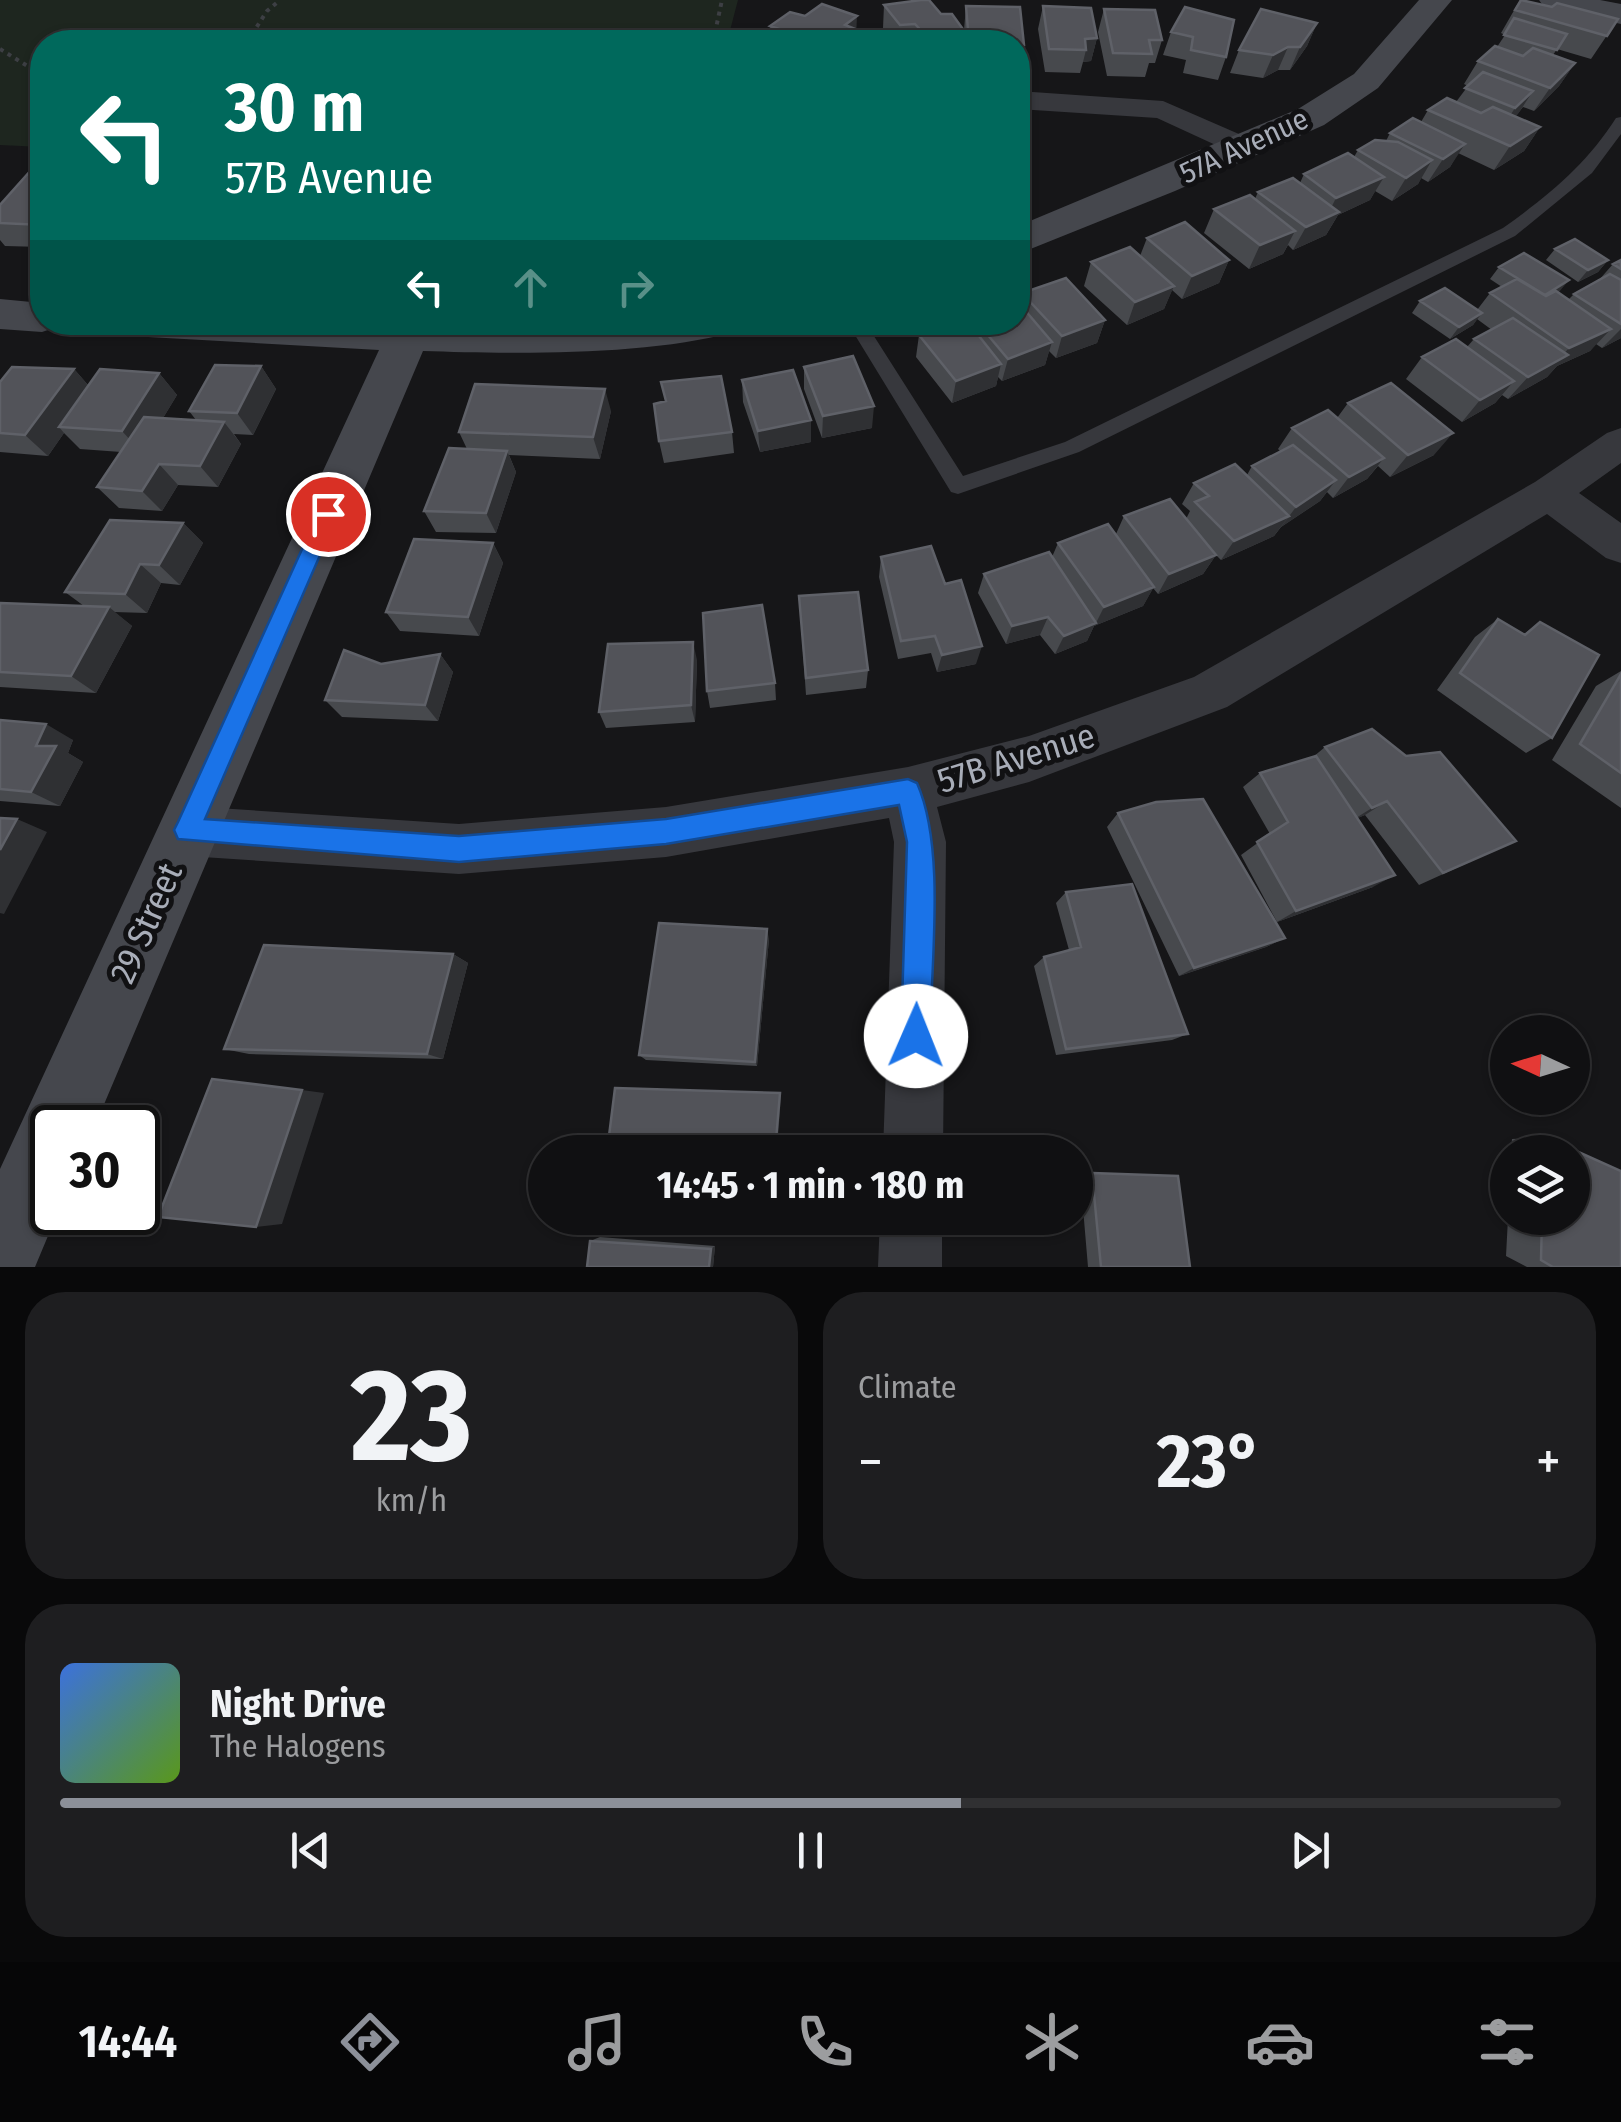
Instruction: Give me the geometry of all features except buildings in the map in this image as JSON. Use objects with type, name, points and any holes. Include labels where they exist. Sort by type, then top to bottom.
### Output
[{"type":"street","name":"57A Avenue","points":[[1030,236],[1311,116],[1366,81],[1436,0]]},
{"type":"street","points":[[1554,0],[1621,14]]},
{"type":"street","points":[[1030,101],[1164,110],[1244,147]]},
{"type":"street","points":[[0,314],[30,316]]},
{"type":"street","points":[[389,335],[525,335]]},
{"type":"street","name":"29 Street","points":[[67,1105],[408,336]]},
{"type":"street","name":"57B Avenue","points":[[187,830],[459,849],[666,832],[908,791],[1029,759],[1210,692],[1549,492],[1621,443]]},
{"type":"street","points":[[1549,492],[1621,546]]},
{"type":"street","points":[[908,791],[920,842],[913,1135]]},
{"type":"street","points":[[0,1258],[30,1189]]},
{"type":"street","points":[[910,1267],[911,1235]]},
{"type":"lane","points":[[864,335],[958,486],[1072,447],[1309,334],[1509,232],[1556,199],[1605,153],[1621,122]]},
{"type":"path","points":[[255,30],[280,0]]},
{"type":"path","points":[[716,30],[722,0]]},
{"type":"path","points":[[0,49],[30,68]]},
{"type":"shaded area","points":[[0,0],[738,0],[730,30],[30,30],[30,146],[0,145]]},
{"type":"route","points":[[328,514],[187,830],[459,849],[666,832],[908,791],[920,842],[916,1036]]}]
